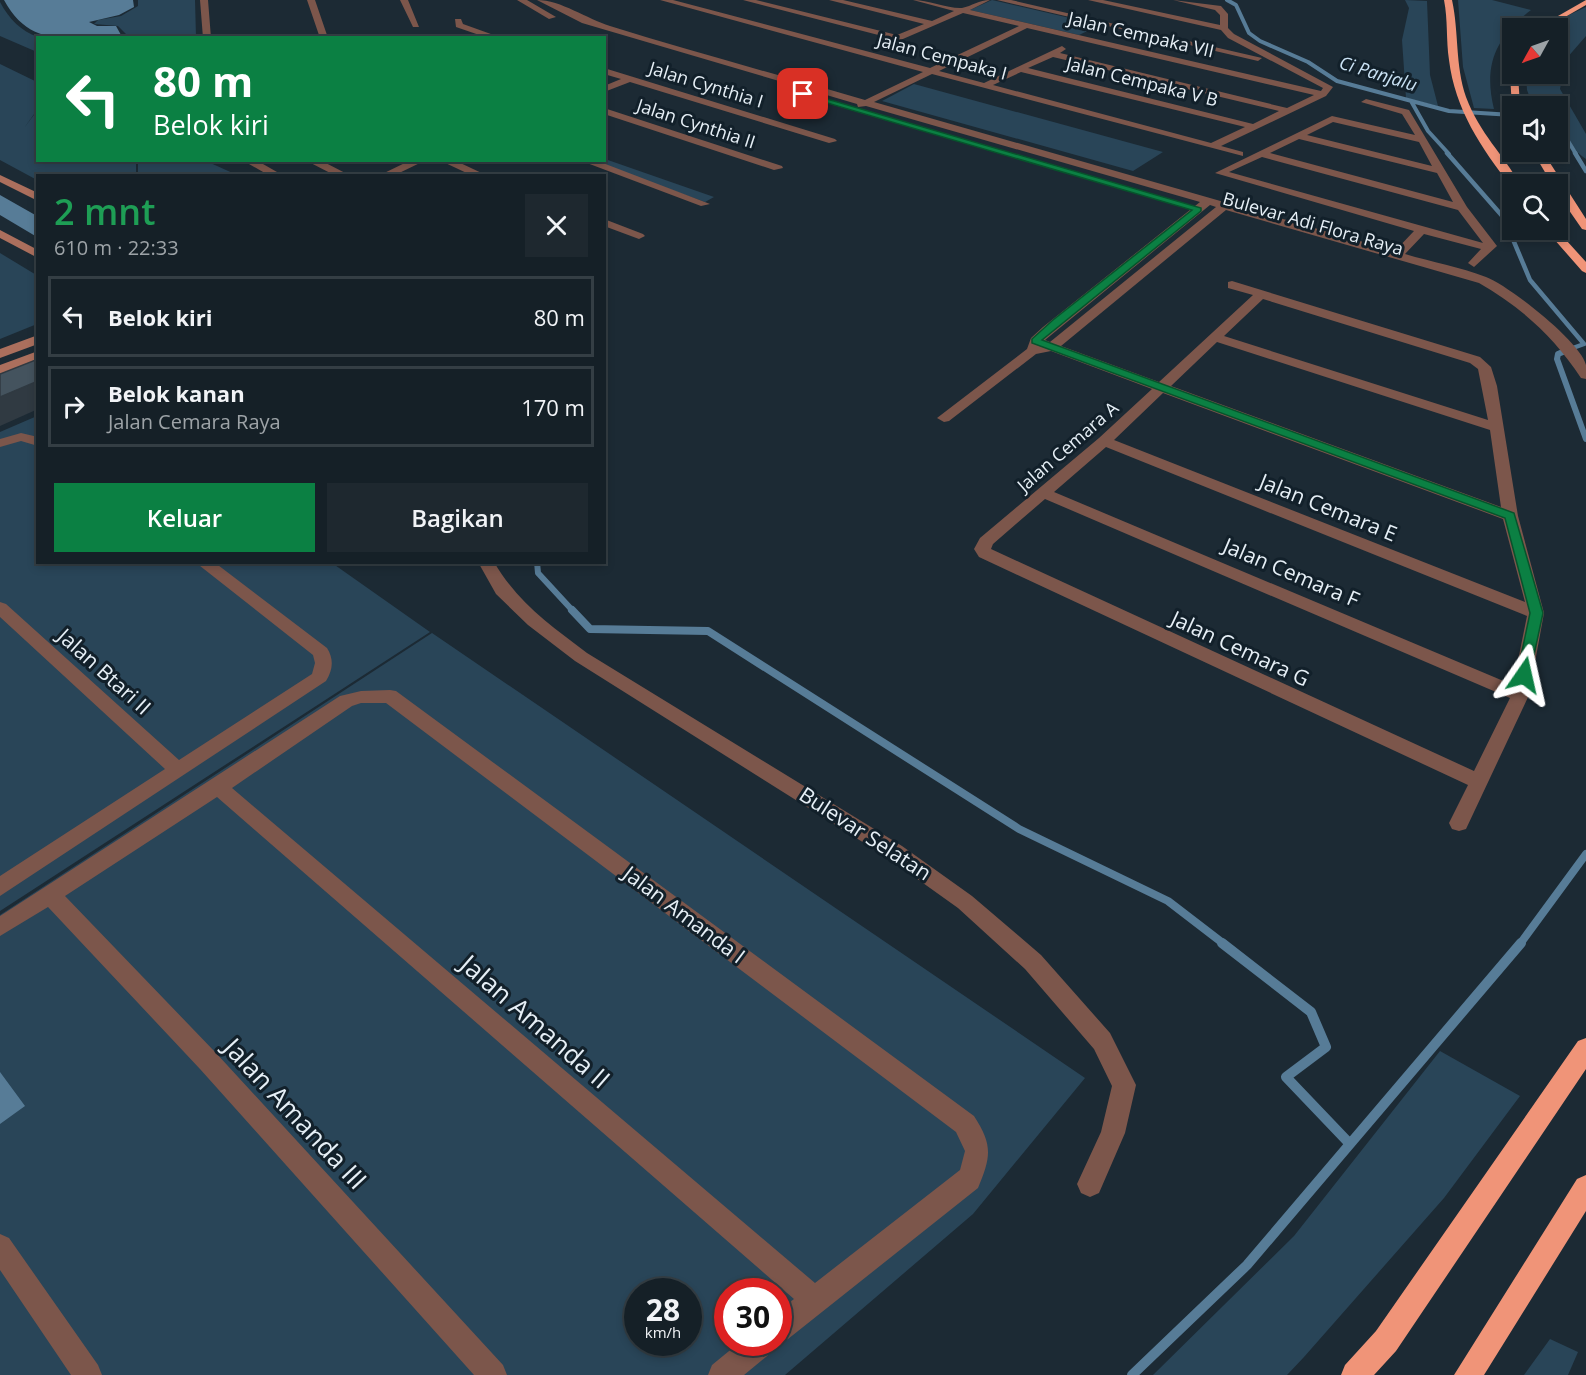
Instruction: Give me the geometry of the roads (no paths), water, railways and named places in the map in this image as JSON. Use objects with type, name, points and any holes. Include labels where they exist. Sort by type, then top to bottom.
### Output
[{"type":"highway","points":[[1448,0],[1454,72],[1464,106],[1480,140],[1507,174]]},
{"type":"highway","points":[[1558,18],[1586,2]]},
{"type":"highway","points":[[1568,201],[1586,227]]},
{"type":"highway","points":[[1560,240],[1586,269]]},
{"type":"highway","points":[[1355,1375],[1386,1341],[1586,1049]]},
{"type":"highway","points":[[1468,1375],[1586,1188]]},
{"type":"main road","points":[[0,178],[36,197]]},
{"type":"main road","points":[[0,233],[36,254]]},
{"type":"main road","points":[[0,354],[36,340]]},
{"type":"main road","points":[[0,370],[36,356]]},
{"type":"street","points":[[204,0],[207,36]]},
{"type":"street","points":[[312,0],[323,36]]},
{"type":"street","points":[[404,0],[416,25]]},
{"type":"street","name":"Bulevar Adi Flora Raya","points":[[521,0],[546,15],[596,33],[855,104]]},
{"type":"street","name":"Bulevar Adi Flora Raya","points":[[541,0],[567,14],[608,28],[855,104],[1203,206],[1483,280],[1500,289],[1538,319],[1570,350],[1586,375]]},
{"type":"street","name":"Jalan Cempaka I","points":[[664,0],[1239,154]]},
{"type":"street","points":[[747,0],[898,38]]},
{"type":"street","points":[[833,0],[932,23]]},
{"type":"street","name":"Jalan Cempaka VII","points":[[917,0],[1323,94]]},
{"type":"street","points":[[861,53],[986,0]]},
{"type":"street","points":[[1001,0],[1283,63]]},
{"type":"street","points":[[1092,0],[1224,28],[1237,39],[1328,87],[1323,94],[1213,147]]},
{"type":"street","points":[[1177,0],[1218,8],[1224,14],[1224,28]]},
{"type":"street","points":[[1047,10],[1062,3]]},
{"type":"street","points":[[458,21],[459,25],[492,36]]},
{"type":"street","points":[[855,104],[1016,23]]},
{"type":"street","points":[[925,70],[1027,25]]},
{"type":"street","points":[[985,86],[1111,25]]},
{"type":"street","points":[[596,33],[608,28]]},
{"type":"street","points":[[1052,54],[1289,111]]},
{"type":"street","name":"Jalan Cempaka V B","points":[[1020,69],[1255,127]]},
{"type":"street","name":"Jalan Cynthia I","points":[[606,72],[832,141]]},
{"type":"street","points":[[606,88],[630,79]]},
{"type":"street","points":[[1366,102],[1406,112],[1462,208],[1490,248]]},
{"type":"street","name":"Jalan Cynthia II","points":[[606,112],[778,168]]},
{"type":"street","points":[[1423,140],[1332,119],[1220,173],[1490,248]]},
{"type":"street","points":[[1297,135],[1440,171]]},
{"type":"street","points":[[1260,153],[1462,208]]},
{"type":"street","points":[[606,158],[717,198]]},
{"type":"street","points":[[251,162],[275,174]]},
{"type":"street","points":[[314,162],[342,174]]},
{"type":"street","points":[[388,174],[416,162]]},
{"type":"street","points":[[449,162],[478,174]]},
{"type":"street","points":[[590,162],[705,204]]},
{"type":"street","points":[[944,418],[1034,346],[1056,322],[1203,206]]},
{"type":"street","points":[[1051,347],[1219,210]]},
{"type":"street","name":"Bulevar Adi Flora Raya","points":[[1219,210],[1512,300]]},
{"type":"street","points":[[606,223],[639,236]]},
{"type":"street","points":[[1397,256],[1422,230]]},
{"type":"street","points":[[1474,263],[1490,248]]},
{"type":"street","points":[[1232,285],[1475,360],[1484,367],[1490,386],[1510,516],[1536,613],[1520,695],[1459,823]]},
{"type":"street","name":"Jalan Cemara A","points":[[985,553],[982,549],[986,541],[1104,441],[1261,294]]},
{"type":"street","points":[[1214,338],[1496,427]]},
{"type":"street","points":[[1034,346],[1051,347],[1510,516]]},
{"type":"street","points":[[3,442],[21,437],[36,441]]},
{"type":"street","name":"Jalan Cemara E","points":[[1104,441],[1536,613]]},
{"type":"street","name":"Jalan Cemara F","points":[[1044,493],[1520,695]]},
{"type":"street","name":"Jalan Cemara G","points":[[985,553],[1478,781]]},
{"type":"street","points":[[0,887],[320,677],[324,663],[321,652],[206,564]]},
{"type":"street","name":"Bulevar Selatan","points":[[487,564],[502,590],[534,621],[582,657],[895,852],[965,902],[1033,962],[1102,1041],[1124,1085],[1113,1133],[1090,1184]]},
{"type":"street","name":"Jalan Btari II","points":[[0,608],[178,770]]},
{"type":"street","name":"Jalan Amanda I","points":[[218,787],[346,701],[390,696],[965,1124],[976,1140],[978,1159],[969,1179],[815,1300]]},
{"type":"street","points":[[0,927],[218,787]]},
{"type":"street","name":"Jalan Amanda II","points":[[218,787],[815,1300]]},
{"type":"street","name":"Jalan Amanda III","points":[[50,895],[208,1060],[493,1375]]},
{"type":"street","points":[[0,1247],[88,1375]]},
{"type":"street","points":[[792,1318],[815,1300]]},
{"type":"street","points":[[722,1375],[745,1356]]},
{"type":"waterway","name":"Ci Panjalu","points":[[1227,0],[1236,5],[1249,33],[1260,41],[1308,62],[1337,81],[1449,111],[1502,114]]},
{"type":"waterway","points":[[1411,101],[1428,131],[1449,154]]},
{"type":"waterway","name":"Ci Panjalu","points":[[1568,141],[1576,154]]},
{"type":"waterway","points":[[1447,153],[1504,218],[1530,280],[1584,344],[1559,353]]},
{"type":"waterway","name":"Ci Panjalu","points":[[1575,153],[1586,171]]},
{"type":"waterway","points":[[1563,352],[1558,354],[1557,359],[1586,439]]},
{"type":"waterway","points":[[537,564],[538,573],[573,611]]},
{"type":"waterway","points":[[572,610],[590,629],[708,631],[1019,829],[1168,901],[1224,944]]},
{"type":"waterway","points":[[1520,944],[1586,854]]},
{"type":"waterway","points":[[1222,943],[1311,1012],[1326,1047],[1286,1077],[1349,1143]]},
{"type":"waterway","points":[[1132,1375],[1247,1265],[1521,943]]}]
